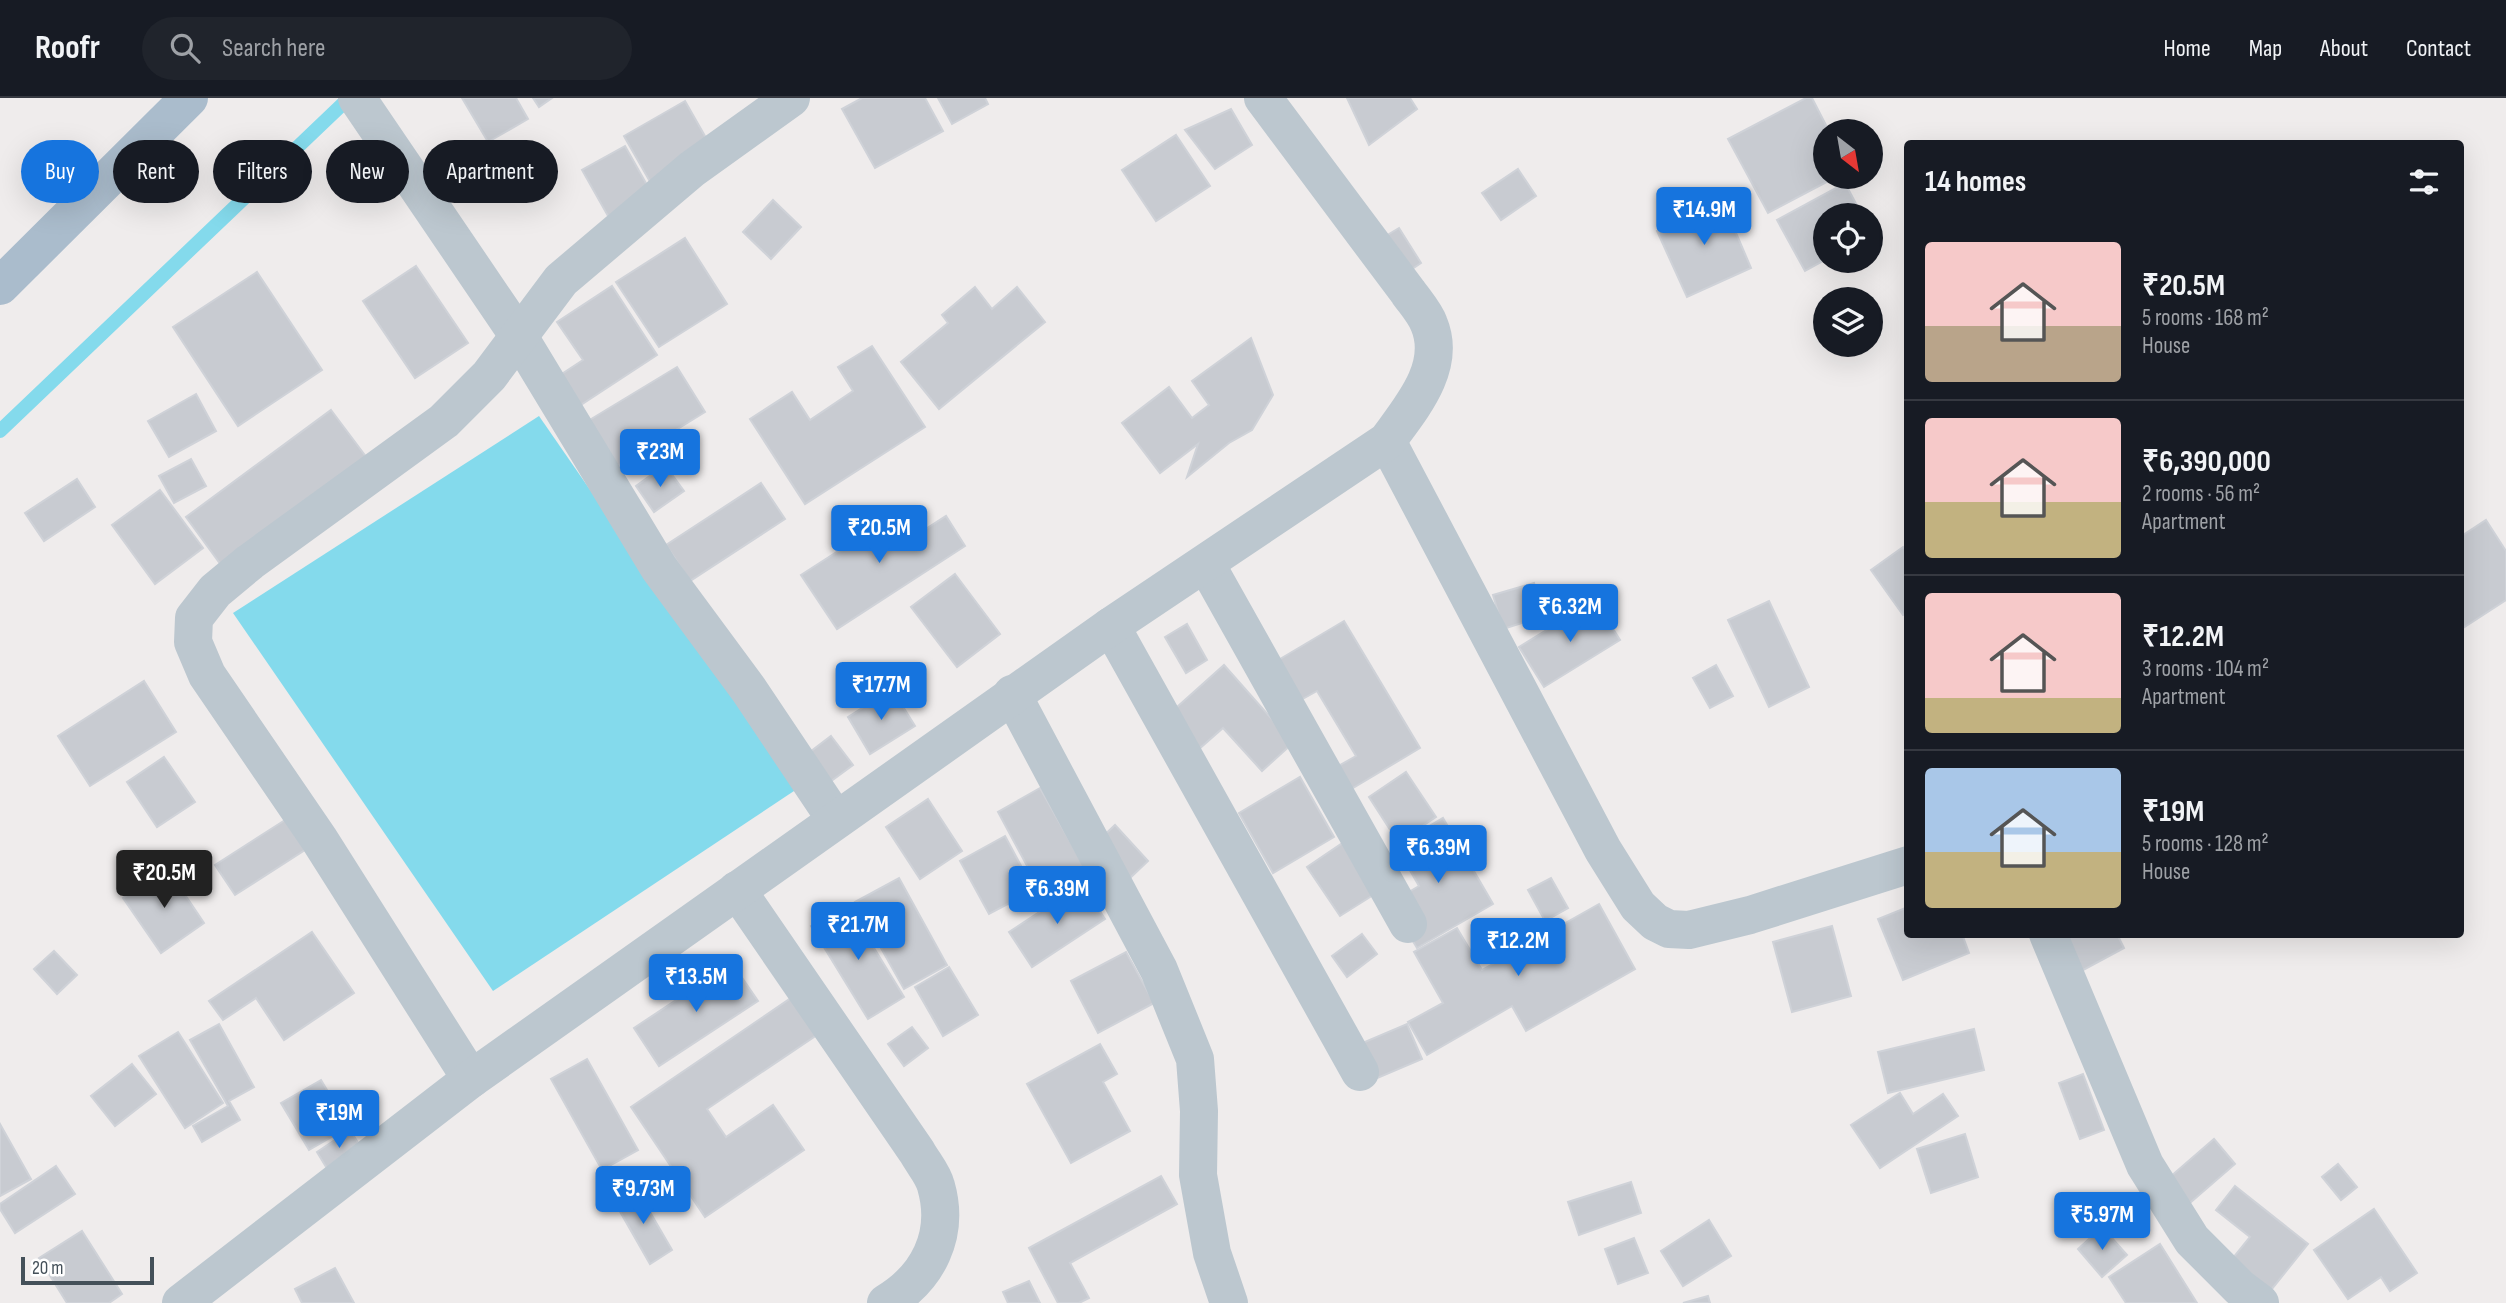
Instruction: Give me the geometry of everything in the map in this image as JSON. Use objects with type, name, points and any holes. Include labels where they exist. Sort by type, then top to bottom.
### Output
[{"type":"main road","points":[[0,286],[189,98]]},
{"type":"street","points":[[471,1079],[319,839],[208,675],[193,642],[194,618],[215,591],[250,562],[444,421],[489,376],[561,280],[692,169],[792,98]]},
{"type":"street","points":[[181,1303],[471,1079],[1111,625],[1387,441],[1414,404],[1430,373],[1435,351],[1429,324],[1263,98]]},
{"type":"street","points":[[362,105],[518,335],[659,568],[749,690],[836,820]]},
{"type":"street","points":[[1387,441],[1602,850],[1638,906],[1654,922],[1669,929],[1689,930],[1750,915],[1904,866]]},
{"type":"street","points":[[1206,564],[1408,924]]},
{"type":"street","points":[[1111,625],[1360,1072]]},
{"type":"street","points":[[1012,694],[1160,970],[1195,1059],[1199,1111],[1198,1175],[1212,1253],[1229,1303]]},
{"type":"street","points":[[737,890],[909,1141],[936,1185],[941,1228],[933,1256],[905,1292],[887,1303]]},
{"type":"street","points":[[2051,938],[2145,1166],[2192,1240],[2240,1288],[2260,1303]]},
{"type":"water","points":[[539,416],[797,789],[493,991],[233,613]]},
{"type":"building","points":[[462,98],[516,98],[528,119],[491,140],[487,140]]},
{"type":"building","points":[[533,98],[552,98],[539,107]]},
{"type":"building","points":[[862,98],[925,98],[943,131],[875,168],[842,109]]},
{"type":"building","points":[[938,98],[985,98],[988,104],[952,124]]},
{"type":"building","points":[[1347,98],[1410,98],[1417,109],[1369,145]]},
{"type":"building","points":[[1806,98],[1812,98],[1823,119],[1813,119],[1813,189],[1768,213],[1728,139]]},
{"type":"building","points":[[685,101],[718,159],[657,194],[624,136]]},
{"type":"building","points":[[1231,109],[1252,145],[1215,169],[1185,130]]},
{"type":"building","points":[[1176,135],[1210,186],[1156,221],[1122,170]]},
{"type":"building","points":[[625,146],[651,192],[608,216],[582,170]]},
{"type":"building","points":[[1518,169],[1536,196],[1501,220],[1482,193]]},
{"type":"building","points":[[1834,189],[1848,189],[1856,203],[1813,203],[1813,267],[1805,271],[1777,220]]},
{"type":"building","points":[[1719,193],[1751,268],[1687,297],[1657,231]]},
{"type":"building","points":[[773,200],[801,227],[771,259],[743,232]]},
{"type":"building","points":[[1399,228],[1421,263],[1406,273],[1384,237]]},
{"type":"building","points":[[685,238],[727,304],[659,347],[616,282]]},
{"type":"building","points":[[416,266],[468,343],[415,378],[363,301]]},
{"type":"building","points":[[257,272],[322,370],[238,426],[173,327]]},
{"type":"building","points":[[612,286],[657,355],[573,410],[554,379],[583,360],[557,322]]},
{"type":"building","points":[[975,287],[992,309],[1017,287],[1045,322],[939,409],[901,362],[948,323],[942,315]]},
{"type":"building","points":[[1251,338],[1273,395],[1252,430],[1229,443],[1187,477],[1198,444],[1160,473],[1122,423],[1169,387],[1192,418],[1209,405],[1192,381]]},
{"type":"building","points":[[872,346],[925,427],[805,504],[750,419],[792,392],[810,420],[853,391],[838,367]]},
{"type":"building","points":[[677,367],[705,412],[606,473],[578,427]]},
{"type":"building","points":[[196,394],[216,431],[169,457],[148,421]]},
{"type":"building","points":[[331,410],[370,462],[224,569],[186,517]]},
{"type":"building","points":[[191,459],[206,486],[174,503],[159,476]]},
{"type":"building","points":[[665,465],[684,491],[654,512],[636,486]]},
{"type":"building","points":[[77,479],[95,507],[44,541],[25,513]]},
{"type":"building","points":[[761,483],[785,519],[690,581],[666,545]]},
{"type":"building","points":[[160,490],[203,548],[155,584],[112,525]]},
{"type":"building","points":[[905,508],[921,532],[946,516],[965,546],[837,629],[801,575]]},
{"type":"building","points":[[2486,520],[2506,551],[2506,600],[2464,627],[2464,534]]},
{"type":"building","points":[[1904,548],[1904,614],[1903,615],[1871,570]]},
{"type":"building","points":[[955,574],[1000,634],[957,667],[911,607]]},
{"type":"building","points":[[1534,583],[1544,616],[1503,629],[1493,595]]},
{"type":"building","points":[[1595,600],[1620,640],[1544,687],[1519,647]]},
{"type":"building","points":[[1769,601],[1809,687],[1769,707],[1728,620]]},
{"type":"building","points":[[1344,621],[1420,748],[1333,800],[1319,777],[1356,756],[1317,691],[1299,701],[1275,662]]},
{"type":"building","points":[[1187,624],[1207,660],[1186,673],[1165,637]]},
{"type":"building","points":[[1224,665],[1293,743],[1262,771],[1223,728],[1199,749],[1168,715]]},
{"type":"building","points":[[1716,665],[1733,696],[1710,708],[1693,678]]},
{"type":"building","points":[[144,681],[176,732],[90,786],[58,736]]},
{"type":"building","points":[[892,689],[915,726],[870,754],[848,717]]},
{"type":"building","points":[[831,736],[853,765],[827,784],[806,755]]},
{"type":"building","points":[[164,757],[195,802],[157,827],[127,782]]},
{"type":"building","points":[[1406,772],[1436,817],[1398,842],[1369,797]]},
{"type":"building","points":[[1300,777],[1334,837],[1273,873],[1239,813]]},
{"type":"building","points":[[1040,788],[1089,875],[1045,899],[998,812]]},
{"type":"building","points":[[928,799],[962,851],[920,879],[886,827]]},
{"type":"building","points":[[1443,818],[1493,904],[1417,948],[1390,903],[1419,886],[1396,846]]},
{"type":"building","points":[[285,820],[305,850],[235,895],[215,865]]},
{"type":"building","points":[[1115,825],[1148,861],[1130,878],[1097,842]]},
{"type":"building","points":[[1005,836],[1034,890],[989,914],[960,861]]},
{"type":"building","points":[[1344,842],[1378,892],[1340,916],[1307,867]]},
{"type":"building","points":[[167,868],[204,923],[161,953],[123,898]]},
{"type":"building","points":[[899,878],[947,965],[904,989],[855,902]]},
{"type":"building","points":[[1551,878],[1568,908],[1545,921],[1528,890]]},
{"type":"building","points":[[1082,884],[1105,919],[1032,967],[1009,932]]},
{"type":"building","points":[[847,904],[904,997],[868,1019],[811,926]]},
{"type":"building","points":[[1599,904],[1635,969],[1526,1031],[1512,1006],[1427,1055],[1408,1022],[1443,1003],[1414,952],[1457,928],[1482,970]]},
{"type":"building","points":[[1904,909],[1904,938],[1963,938],[1969,953],[1903,980],[1878,919]]},
{"type":"building","points":[[1832,926],[1851,996],[1792,1012],[1773,942]]},
{"type":"building","points":[[312,932],[354,993],[284,1040],[256,998],[223,1020],[209,1001]]},
{"type":"building","points":[[1362,934],[1377,954],[1347,977],[1332,956]]},
{"type":"building","points":[[2057,938],[2119,938],[2124,948],[2076,974]]},
{"type":"building","points":[[54,951],[77,975],[57,994],[34,969]]},
{"type":"building","points":[[1126,952],[1154,1003],[1098,1033],[1071,981]]},
{"type":"building","points":[[732,963],[758,1001],[659,1066],[634,1028]]},
{"type":"building","points":[[949,967],[978,1015],[943,1036],[915,987]]},
{"type":"building","points":[[791,998],[817,1035],[707,1109],[726,1137],[773,1105],[804,1150],[705,1217],[631,1107]]},
{"type":"building","points":[[219,1024],[254,1087],[229,1101],[240,1120],[202,1142],[193,1126],[228,1106],[190,1040]]},
{"type":"building","points":[[1407,1024],[1422,1059],[1361,1085],[1346,1050]]},
{"type":"building","points":[[912,1027],[928,1048],[904,1066],[888,1044]]},
{"type":"building","points":[[1974,1029],[1984,1070],[1888,1093],[1878,1052]]},
{"type":"building","points":[[178,1032],[223,1103],[185,1128],[139,1056]]},
{"type":"building","points":[[1100,1044],[1117,1074],[1103,1082],[1130,1131],[1071,1163],[1027,1084]]},
{"type":"building","points":[[587,1059],[638,1150],[602,1170],[551,1079]]},
{"type":"building","points":[[132,1064],[156,1094],[115,1126],[91,1096]]},
{"type":"building","points":[[2083,1074],[2104,1130],[2080,1139],[2059,1083]]},
{"type":"building","points":[[321,1080],[349,1127],[309,1150],[281,1103]]},
{"type":"building","points":[[1900,1093],[1913,1114],[1943,1094],[1958,1116],[1880,1168],[1851,1125]]},
{"type":"building","points":[[0,1124],[31,1179],[0,1196]]},
{"type":"building","points":[[350,1130],[362,1149],[328,1170],[317,1152]]},
{"type":"building","points":[[1965,1134],[1978,1177],[1931,1193],[1917,1149]]},
{"type":"building","points":[[2214,1139],[2235,1164],[2184,1208],[2163,1183]]},
{"type":"building","points":[[2338,1164],[2357,1187],[2341,1200],[2322,1177]]},
{"type":"building","points":[[56,1166],[75,1194],[15,1233],[0,1209],[0,1204]]},
{"type":"building","points":[[1161,1176],[1177,1204],[1070,1263],[1089,1298],[1079,1303],[1058,1303],[1029,1248]]},
{"type":"building","points":[[1631,1182],[1641,1213],[1579,1235],[1568,1202]]},
{"type":"building","points":[[2235,1186],[2308,1244],[2263,1300],[2224,1269],[2250,1237],[2216,1210]]},
{"type":"building","points":[[636,1188],[672,1250],[650,1264],[614,1201]]},
{"type":"building","points":[[2374,1209],[2417,1273],[2390,1291],[2381,1277],[2348,1299],[2314,1250]]},
{"type":"building","points":[[1709,1220],[1731,1256],[1683,1286],[1661,1251]]},
{"type":"building","points":[[2102,1227],[2127,1255],[2102,1277],[2078,1249]]},
{"type":"building","points":[[82,1231],[122,1294],[109,1303],[67,1303],[39,1258]]},
{"type":"building","points":[[1634,1238],[1648,1273],[1618,1284],[1605,1249]]},
{"type":"building","points":[[2160,1244],[2197,1303],[2126,1303],[2109,1277]]},
{"type":"building","points":[[335,1268],[354,1303],[302,1303],[295,1289]]},
{"type":"building","points":[[1029,1281],[1040,1303],[1008,1303],[1003,1292]]},
{"type":"building","points":[[1708,1296],[1710,1303],[1683,1303]]},
{"type":"waterway","points":[[0,431],[349,98]]}]
